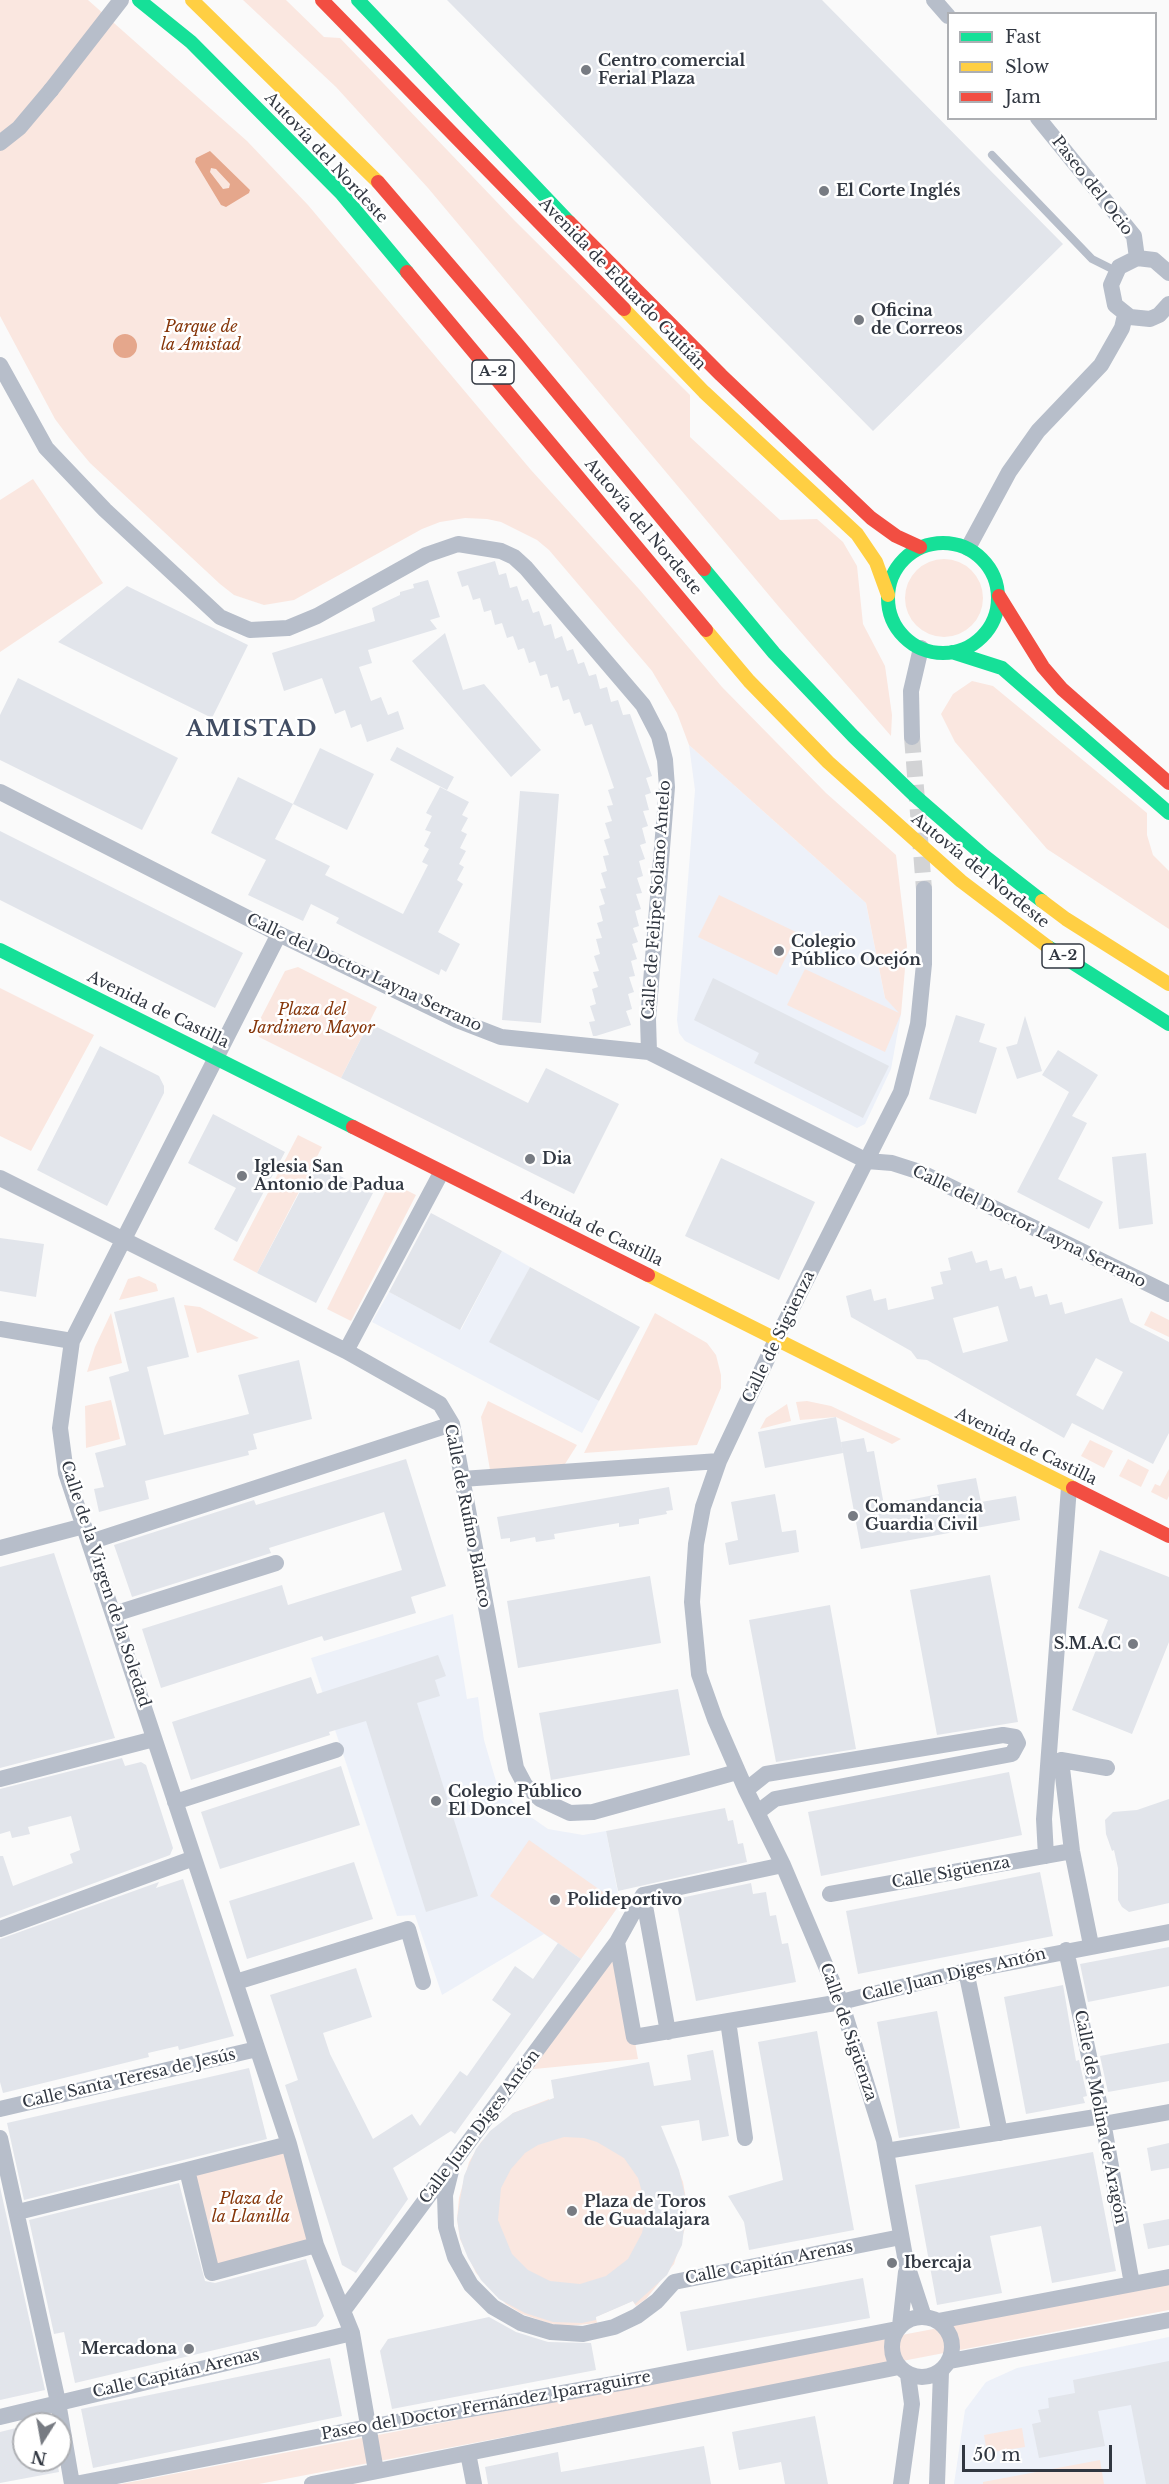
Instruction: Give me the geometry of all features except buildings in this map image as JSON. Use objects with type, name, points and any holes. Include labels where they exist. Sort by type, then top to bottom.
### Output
[{"type":"main road","points":[[119,0],[264,115]]},
{"type":"main road","name":"Autovía del Nordeste","points":[[139,0],[191,42],[341,193],[749,681],[828,762],[895,825],[970,888],[1081,969],[1169,1024]]},
{"type":"main road","name":"Autovía del Nordeste","points":[[192,0],[366,170],[518,345],[774,653],[853,736],[914,795],[983,855],[1066,919],[1169,984]]},
{"type":"main road","name":"Avenida de Eduardo Guitián","points":[[322,0],[704,392],[857,534],[876,562],[888,595]]},
{"type":"main road","name":"Avenida de Eduardo Guitián","points":[[358,0],[519,171],[729,383],[871,518],[896,536],[920,547]]},
{"type":"main road","points":[[944,542],[968,548],[984,560],[995,577],[999,596],[997,612],[991,627],[981,639],[968,647],[952,652],[936,652],[921,648],[907,639],[896,627],[890,612],[888,595],[892,575],[903,559],[920,547],[944,542]]},
{"type":"main road","points":[[999,596],[1043,667],[1062,689],[1169,783]]},
{"type":"main road","points":[[952,652],[1002,668],[1169,813]]},
{"type":"main road","name":"Avenida de Castilla","points":[[0,950],[1169,1536]]},
{"type":"street","points":[[0,143],[19,128],[51,90],[119,0]]},
{"type":"street","points":[[934,0],[947,15]]},
{"type":"street","name":"Paseo del Ocio","points":[[1040,120],[1134,236],[1137,258]]},
{"type":"street","points":[[1169,273],[1154,260],[1137,258],[1127,261],[1116,272],[1111,285],[1115,304],[1125,315],[1140,320],[1159,315],[1169,304]]},
{"type":"street","points":[[968,548],[1009,472],[1038,431],[1101,365],[1122,328],[1125,315]]},
{"type":"street","name":"Calle de Felipe Solano Antelo","points":[[0,365],[46,448],[105,510],[220,616],[250,630],[288,628],[317,616],[426,555],[458,544],[501,551],[514,557],[526,568],[643,705],[661,744],[667,787],[648,1018],[649,1052]]},
{"type":"street","points":[[912,737],[911,691],[921,648]]},
{"type":"street","name":"Calle del Doctor Layna Serrano","points":[[0,792],[279,934],[457,1020],[501,1037],[649,1052],[867,1161],[892,1163],[920,1172],[1169,1294]]},
{"type":"street","name":"Calle de Sigüenza","points":[[924,889],[924,964],[912,1052],[901,1092],[719,1461],[703,1507],[696,1544],[692,1602],[699,1674],[737,1772],[783,1865],[841,2002],[886,2151],[906,2262],[931,2319]]},
{"type":"street","name":"Calle de la Virgen de la Soledad","points":[[279,934],[72,1341],[60,1428],[66,1473],[289,2144],[316,2245],[352,2333],[376,2471]]},
{"type":"street","points":[[346,1351],[441,1173]]},
{"type":"street","name":"Calle de Rufino Blanco","points":[[0,1178],[346,1351],[440,1404],[452,1424],[516,1768],[525,1785],[553,1807],[570,1813],[593,1812],[737,1772]]},
{"type":"street","points":[[0,1329],[72,1341]]},
{"type":"street","points":[[0,1548],[87,1534],[452,1424]]},
{"type":"street","points":[[462,1479],[719,1461]]},
{"type":"street","points":[[1046,1856],[1044,1819],[1069,1487]]},
{"type":"street","points":[[114,1614],[276,1563]]},
{"type":"street","points":[[746,1790],[766,1774],[1003,1735],[1015,1737],[1018,1743],[1012,1754],[775,1799],[758,1812]]},
{"type":"street","points":[[0,1779],[154,1739]]},
{"type":"street","points":[[176,1802],[336,1750]]},
{"type":"street","points":[[1091,1945],[1072,1851],[1061,1760],[1107,1768]]},
{"type":"street","name":"Calle Sigüenza","points":[[830,1894],[1072,1851]]},
{"type":"street","points":[[0,1929],[194,1858]]},
{"type":"street","points":[[668,2032],[643,1895],[783,1865]]},
{"type":"street","name":"Calle Juan Diges Antón","points":[[343,2311],[617,1942],[643,1895]]},
{"type":"street","points":[[236,1982],[408,1929],[423,1982]]},
{"type":"street","name":"Calle Juan Diges Antón","points":[[617,1942],[634,2037],[841,2002],[966,1971],[1091,1945],[1169,1932]]},
{"type":"street","name":"Calle de Molina de Aragón","points":[[1066,1950],[1102,2120],[1132,2284]]},
{"type":"street","points":[[966,1971],[1000,2133]]},
{"type":"street","points":[[728,2021],[745,2138]]},
{"type":"street","name":"Calle Santa Teresa de Jesús","points":[[0,2109],[257,2049]]},
{"type":"street","points":[[886,2151],[1000,2133],[1169,2112]]},
{"type":"street","points":[[0,2138],[18,2212],[74,2484]]},
{"type":"street","points":[[18,2212],[289,2144]]},
{"type":"street","name":"Calle Capitán Arenas","points":[[453,2164],[445,2195],[446,2227],[455,2258],[471,2285],[493,2307],[521,2324],[551,2332],[583,2334],[614,2327],[644,2311],[674,2282],[902,2237]]},
{"type":"street","points":[[187,2170],[212,2272],[316,2245]]},
{"type":"street","name":"Calle de Sigüenza","points":[[899,2327],[906,2262]]},
{"type":"street","points":[[901,2484],[912,2404],[904,2371],[892,2352],[892,2340],[899,2327],[913,2318],[931,2319],[1169,2277]]},
{"type":"street","points":[[931,2319],[951,2338],[953,2350],[945,2366],[937,2484]]},
{"type":"street","points":[[312,2484],[904,2371],[925,2378],[945,2366],[1169,2320]]},
{"type":"street","name":"Paseo del Doctor Fernández Iparraguirre","points":[[74,2484],[368,2427],[625,2382],[899,2327]]},
{"type":"street","name":"Calle Capitán Arenas","points":[[0,2417],[352,2333]]},
{"type":"street","points":[[468,2453],[474,2484]]},
{"type":"lane","points":[[992,155],[1092,259],[1116,272]]},
{"type":"shaded area","points":[[210,151],[250,190],[249,193],[226,207],[221,205],[195,162],[196,158]],"holes":[[[211,168],[216,169],[230,184],[229,188],[223,189],[210,172]]]},
{"type":"shaded area","points":[[120,334],[130,334],[137,341],[137,351],[130,358],[120,358],[113,351],[113,341]]},
{"type":"shaded area","name":"Colegio Público Ocejón","points":[[689,745],[866,903],[885,998],[901,1014],[891,1069],[865,1124],[857,1128],[685,1041],[679,1033],[677,1020],[695,790]]},
{"type":"shaded area","points":[[502,1251],[530,1267],[490,1342],[599,1401],[582,1433],[372,1322],[389,1292],[461,1330]]},
{"type":"shaded area","name":"Colegio Público El Doncel","points":[[453,1614],[467,1699],[478,1697],[484,1740],[496,1781],[518,1808],[548,1829],[583,1835],[606,1831],[620,1904],[581,1959],[544,1934],[442,1995],[415,1915],[397,1916],[311,1658]]},
{"type":"shaded area","points":[[1169,2337],[1169,2484],[954,2484],[965,2410],[986,2382],[1017,2368]]},
{"type":"green space","name":"Parque de la Amistad","points":[[0,0],[88,0],[247,141],[308,205],[531,470],[639,589],[722,687],[826,793],[896,855],[907,946],[901,1014],[885,1052],[787,1005],[805,969],[899,1013],[885,998],[866,903],[689,745],[677,713],[652,671],[549,550],[537,540],[501,522],[487,519],[465,518],[440,522],[422,529],[294,600],[264,605],[234,595],[220,584],[90,463],[55,419],[0,316]]},
{"type":"green space","points":[[243,0],[286,0],[324,37],[340,38],[515,221],[690,395],[690,437],[780,520],[817,519],[843,542],[857,566],[863,624],[885,666],[892,715],[891,736],[779,607],[428,188],[336,87]]},
{"type":"green space","points":[[33,479],[103,583],[0,652],[0,500]]},
{"type":"green space","points":[[944,559],[959,562],[972,570],[980,583],[983,598],[980,613],[972,626],[959,634],[944,637],[929,634],[916,626],[908,613],[905,598],[908,583],[916,570],[929,562]]},
{"type":"green space","points":[[972,681],[993,686],[1147,813],[1147,835],[1153,855],[1169,871],[1169,929],[1047,849],[955,742],[941,714],[953,694]]},
{"type":"green space","points":[[719,895],[798,933],[777,975],[698,937]]},
{"type":"green space","name":"Plaza del Jardinero Mayor","points":[[298,967],[377,1007],[341,1078],[259,1037],[256,1027],[285,971]]},
{"type":"green space","points":[[0,988],[94,1035],[31,1151],[0,1136]]},
{"type":"green space","points":[[298,1135],[322,1147],[257,1273],[233,1260]]},
{"type":"green space","points":[[390,1182],[416,1195],[351,1321],[327,1309]]},
{"type":"green space","points":[[139,1276],[156,1284],[158,1291],[119,1300],[128,1279]]},
{"type":"green space","points":[[184,1305],[200,1307],[259,1338],[197,1353]]},
{"type":"green space","points":[[1151,1311],[1169,1320],[1169,1337],[1144,1325]]},
{"type":"green space","points":[[111,1313],[122,1363],[87,1372],[95,1347]]},
{"type":"green space","points":[[655,1313],[707,1343],[716,1355],[721,1375],[721,1388],[697,1445],[584,1453]]},
{"type":"green space","points":[[111,1400],[120,1439],[86,1448],[85,1406]]},
{"type":"green space","points":[[488,1401],[577,1445],[565,1464],[490,1470],[481,1417]]},
{"type":"green space","points":[[807,1401],[831,1406],[901,1439],[892,1444],[836,1417],[800,1420],[796,1402]]},
{"type":"green space","points":[[787,1404],[791,1421],[760,1429],[766,1418]]},
{"type":"green space","points":[[1090,1440],[1113,1451],[1104,1468],[1081,1456]]},
{"type":"green space","points":[[1128,1459],[1149,1470],[1141,1487],[1119,1476]]},
{"type":"green space","points":[[1169,1469],[1167,1500],[1151,1492],[1155,1484],[1160,1486]]},
{"type":"green space","name":"Polideportivo","points":[[529,1840],[620,1904],[581,1959],[490,1896]]},
{"type":"green space","points":[[617,1942],[638,2059],[524,2070]]},
{"type":"green space","name":"Plaza de Toros de Guadalajara","points":[[549,2099],[551,2112],[670,2150],[683,2182],[687,2204],[686,2225],[674,2264],[646,2299],[636,2306],[630,2297],[630,2302],[598,2316],[595,2312],[597,2323],[569,2326],[551,2324],[522,2314],[506,2304],[476,2273],[460,2239],[457,2219],[459,2198],[469,2162],[481,2142],[513,2113]]},
{"type":"green space","name":"Plaza de la Llanilla","points":[[289,2144],[316,2245],[212,2273],[187,2170]]},
{"type":"green space","points":[[1169,2284],[1169,2310],[259,2484],[121,2484]]},
{"type":"green space","points":[[1022,2428],[1025,2447],[987,2453],[984,2435]]},
{"type":"green space","points":[[1100,2460],[1104,2484],[983,2484],[983,2482]]},
{"type":"tunnel","points":[[912,737],[924,889]]},
{"type":"traffic: fast","points":[[139,0],[191,42],[341,193],[407,272]]},
{"type":"traffic: fast","points":[[358,0],[569,222]]},
{"type":"traffic: fast","points":[[943,543],[964,547],[982,559],[994,577],[998,598],[994,619],[982,637],[964,649],[943,653],[922,649],[904,637],[892,619],[888,598],[892,577],[904,559],[922,547],[943,543]]},
{"type":"traffic: fast","points":[[704,569],[774,653],[853,736],[914,795],[983,855],[1042,901]]},
{"type":"traffic: fast","points":[[952,652],[1002,668],[1169,813]]},
{"type":"traffic: fast","points":[[1048,947],[1169,1024]]},
{"type":"traffic: fast","points":[[0,950],[353,1127]]},
{"type":"traffic: slow","points":[[192,0],[378,182]]},
{"type":"traffic: slow","points":[[624,309],[704,392],[857,534],[876,562],[888,595]]},
{"type":"traffic: slow","points":[[706,630],[749,681],[828,762],[961,881],[1048,947]]},
{"type":"traffic: slow","points":[[1042,901],[1066,919],[1169,984]]},
{"type":"traffic: slow","points":[[648,1275],[1073,1488]]},
{"type":"traffic: jam","points":[[322,0],[624,309]]},
{"type":"traffic: jam","points":[[378,182],[518,345],[704,569]]},
{"type":"traffic: jam","points":[[569,222],[721,375],[871,518],[896,536],[920,547]]},
{"type":"traffic: jam","points":[[407,272],[706,630]]},
{"type":"traffic: jam","points":[[999,596],[1043,667],[1062,689],[1169,783]]},
{"type":"traffic: jam","points":[[353,1127],[648,1275]]},
{"type":"traffic: jam","points":[[1073,1488],[1169,1536]]},
{"type":"place","name":"Centro comercial Ferial Plaza","points":[[586,70]]},
{"type":"place","name":"El Corte Inglés","points":[[824,191]]},
{"type":"place","name":"Oficina de Correos","points":[[859,320]]},
{"type":"place","name":"Colegio Público Ocejón","points":[[779,951]]},
{"type":"place","name":"Dia","points":[[530,1159]]},
{"type":"place","name":"Iglesia San Antonio de Padua","points":[[242,1176]]},
{"type":"place","name":"Comandancia Guardia Civil","points":[[853,1516]]},
{"type":"place","name":"S.M.A.C","points":[[1133,1644]]},
{"type":"place","name":"Colegio Público El Doncel","points":[[436,1801]]},
{"type":"place","name":"Polideportivo","points":[[555,1900]]},
{"type":"place","name":"Plaza de Toros de Guadalajara","points":[[572,2211]]},
{"type":"place","name":"Ibercaja","points":[[892,2263]]},
{"type":"place","name":"Mercadona","points":[[189,2349]]},
{"type":"district","name":"AMISTAD","points":[[252,730]]}]
